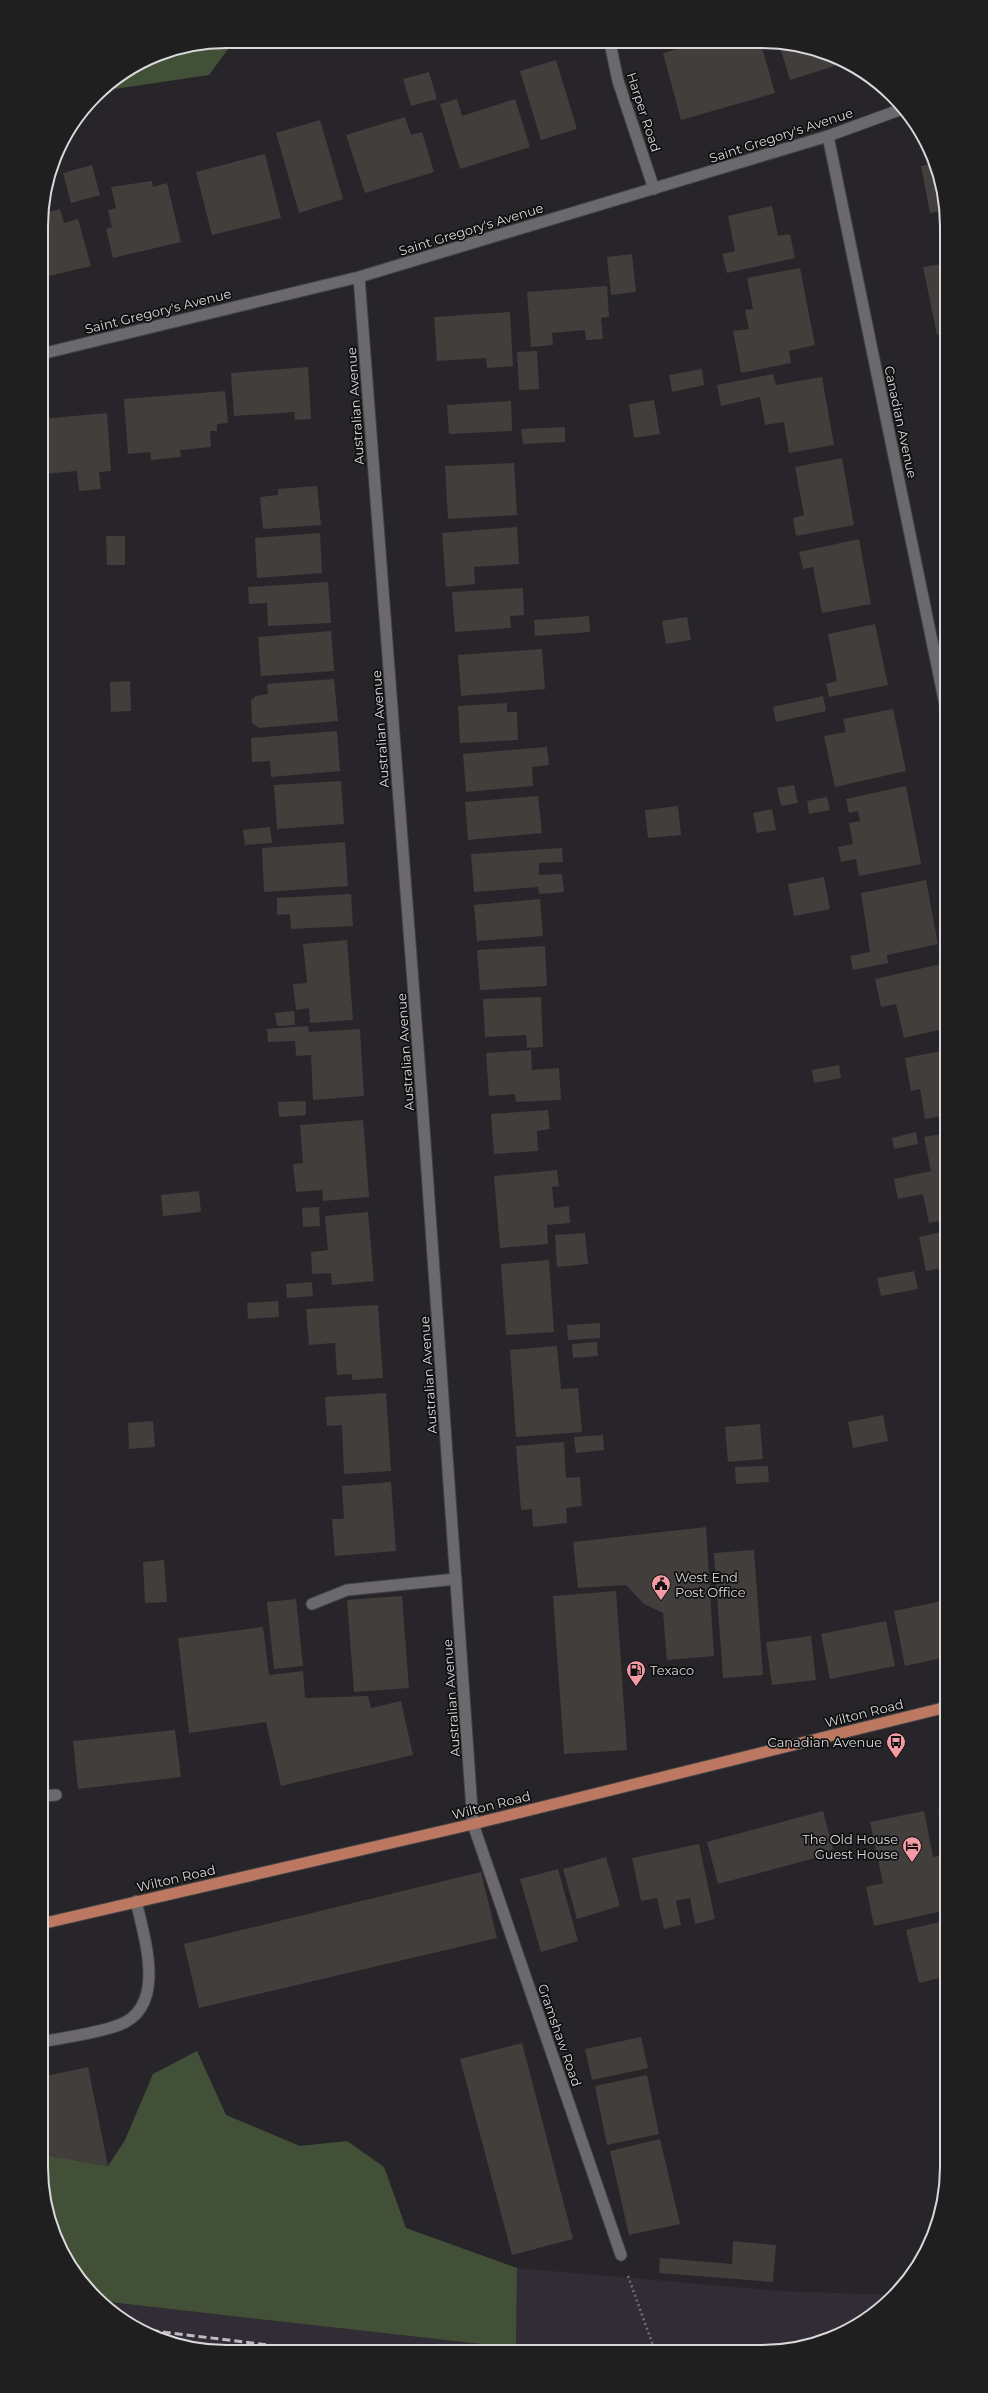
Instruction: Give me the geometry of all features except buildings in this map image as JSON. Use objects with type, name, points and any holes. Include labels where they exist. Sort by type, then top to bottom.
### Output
[{"type":"highway","name":"Wilton Road","points":[[48,1922],[473,1824],[940,1709]]},
{"type":"street","name":"Harper Road","points":[[611,48],[618,81],[654,189]]},
{"type":"street","name":"Saint Gregory's Avenue","points":[[48,352],[359,278],[828,136],[898,111]]},
{"type":"street","name":"Canadian Avenue","points":[[828,136],[940,680]]},
{"type":"street","name":"Australian Avenue","points":[[359,278],[422,1100],[473,1824]]},
{"type":"street","points":[[312,1604],[347,1590],[456,1580]]},
{"type":"street","points":[[48,1796],[56,1795]]},
{"type":"street","name":"Gramshaw Road","points":[[473,1824],[621,2255]]},
{"type":"street","points":[[48,2040],[120,2025],[136,2012],[149,1989],[149,1961],[136,1901]]},
{"type":"path","points":[[621,2255],[653,2345]]},
{"type":"shaded area","points":[[517,2268],[781,2291],[886,2295],[861,2315],[841,2327],[819,2336],[796,2342],[773,2345],[516,2345]]},
{"type":"shaded area","points":[[111,2302],[489,2345],[215,2345],[180,2339],[147,2327],[127,2315]]},
{"type":"green space","points":[[229,48],[209,75],[112,89],[127,78],[147,66],[169,57],[192,51]]},
{"type":"green space","points":[[197,2051],[226,2115],[300,2146],[347,2141],[384,2167],[406,2228],[517,2268],[516,2345],[489,2345],[111,2302],[92,2284],[78,2266],[66,2246],[57,2224],[51,2201],[48,2178],[48,2155],[108,2166],[125,2140],[153,2074]]},
{"type":"railway","points":[[159,2331],[268,2345]]},
{"type":"place","name":"West End Post Office","points":[[661,1601]]},
{"type":"place","name":"Texaco","points":[[636,1687]]},
{"type":"place","name":"Canadian Avenue","points":[[896,1759]]},
{"type":"place","name":"The Old House Guest House","points":[[912,1863]]}]
